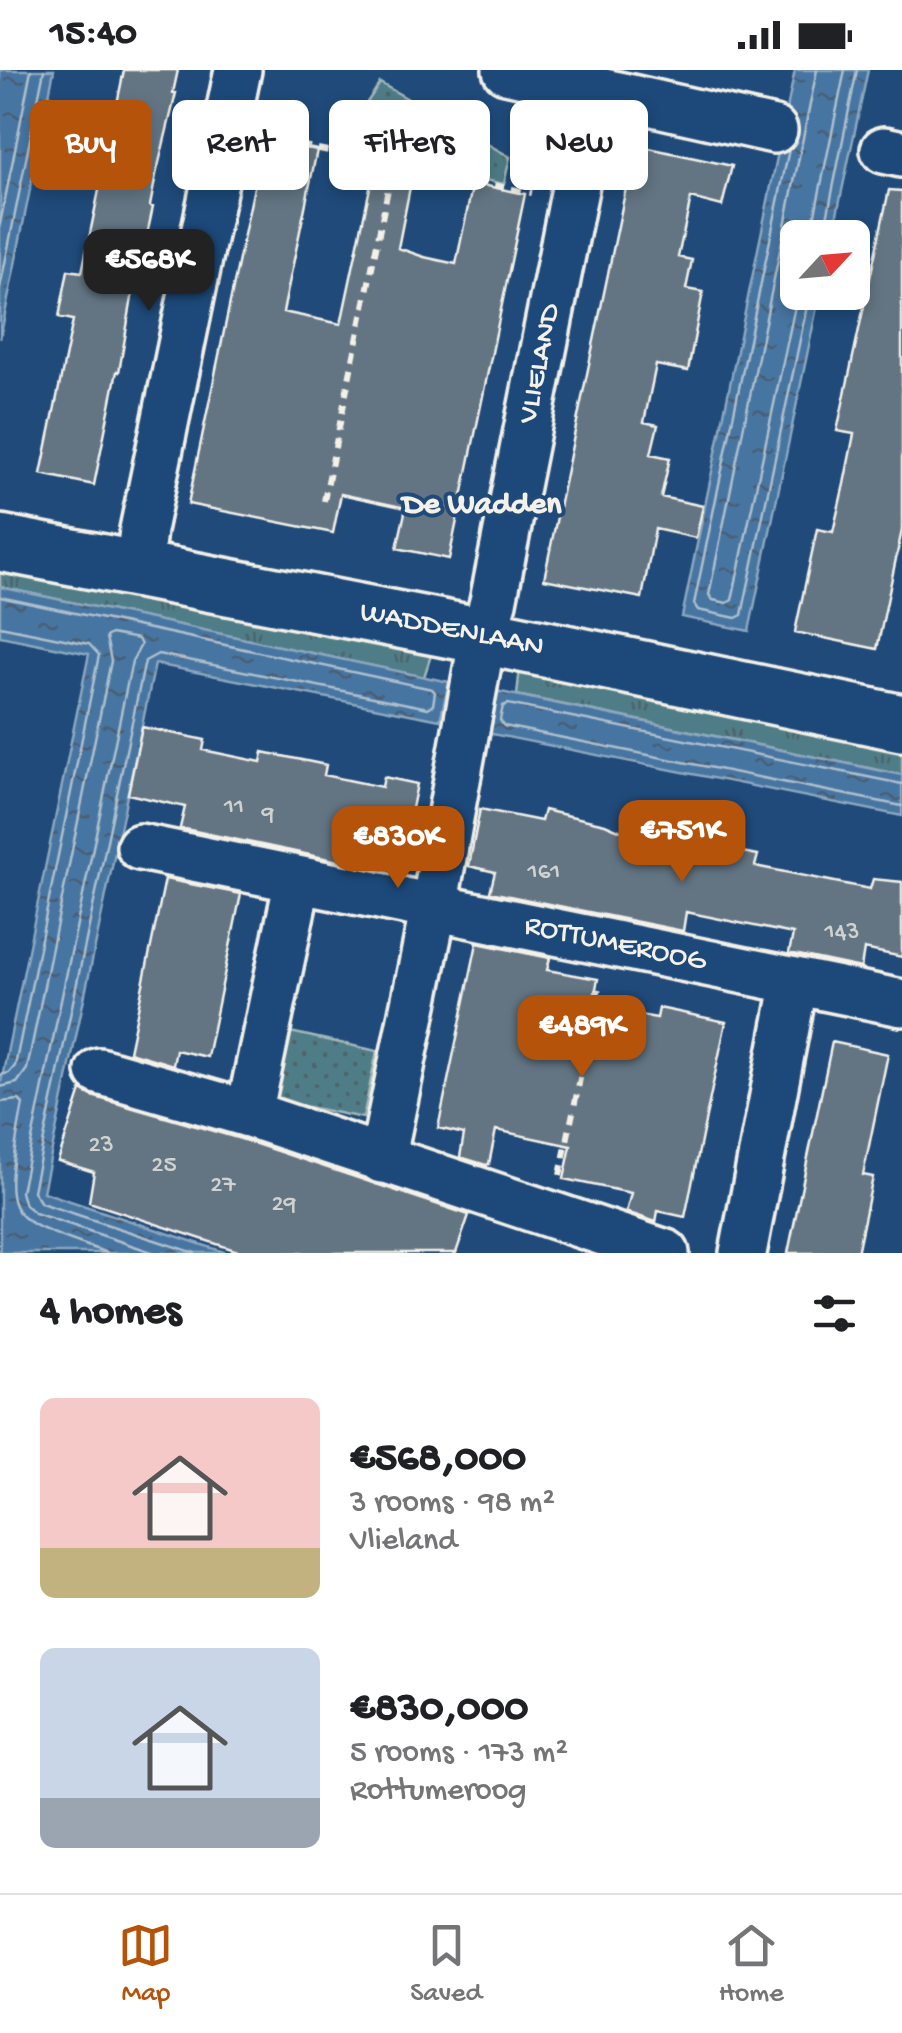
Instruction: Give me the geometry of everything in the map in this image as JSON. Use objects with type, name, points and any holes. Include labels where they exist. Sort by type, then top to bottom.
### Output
[{"type":"street","points":[[232,100],[238,70]]},
{"type":"street","points":[[506,70],[774,130]]},
{"type":"street","name":"VLIELAND","points":[[483,636],[494,602],[595,88]]},
{"type":"street","points":[[138,570],[142,530],[213,190]]},
{"type":"street","name":"WADDENLAAN","points":[[0,543],[483,636],[902,723]]},
{"type":"street","points":[[382,1160],[434,908],[483,636]]},
{"type":"street","name":"ROTTUMEROOG","points":[[140,848],[902,1003]]},
{"type":"street","points":[[248,1114],[298,880]]},
{"type":"street","points":[[744,1253],[795,981]]},
{"type":"street","points":[[99,1071],[248,1114],[666,1253]]},
{"type":"path","points":[[490,184],[573,201]]},
{"type":"path","points":[[324,500],[389,190]]},
{"type":"path","points":[[550,1215],[592,1031],[607,942]]},
{"type":"green space","points":[[380,83],[410,100],[369,100]]},
{"type":"green space","points":[[490,146],[510,157],[504,184],[490,181]]},
{"type":"green space","points":[[0,557],[433,649],[424,677],[0,587]]},
{"type":"green space","points":[[520,667],[902,747],[902,775],[517,695]]},
{"type":"green space","points":[[272,1028],[377,1051],[363,1118],[259,1097]]},
{"type":"water","points":[[0,70],[54,70],[48,100],[30,100],[30,190],[0,339]]},
{"type":"water","points":[[795,70],[868,70],[836,220],[780,220],[780,310],[816,310],[749,631],[682,617]]},
{"type":"water","points":[[0,587],[449,682],[440,720],[155,664],[43,1192],[227,1253],[0,1253],[0,1087],[89,654],[0,636]]},
{"type":"water","points":[[496,691],[902,775],[902,816],[487,733]]},
{"type":"building","points":[[124,70],[178,70],[94,485],[41,474],[73,320],[59,317],[68,270],[82,272],[99,190],[152,190],[152,100],[118,100]]},
{"type":"building","points":[[309,148],[317,150],[309,188]]},
{"type":"building","points":[[648,148],[732,166],[722,206],[691,198],[678,257],[692,260],[686,289],[703,292],[688,371],[656,365],[644,422],[658,425],[651,454],[670,458],[661,497],[703,506],[696,538],[655,529],[642,598],[544,579],[626,190],[648,190]]},
{"type":"building","points":[[490,187],[525,194],[449,559],[397,548],[406,508],[341,494],[333,533],[188,504],[253,190],[309,190],[283,312],[341,324],[369,190],[409,190],[398,248],[456,264],[472,190],[490,190]]},
{"type":"building","points":[[889,190],[902,191],[902,530],[877,649],[795,632],[817,529],[833,532],[844,484],[854,434],[837,431],[863,310],[870,310],[870,278]]},
{"type":"building","points":[[142,727],[205,740],[203,750],[261,762],[263,752],[326,765],[324,775],[382,787],[384,777],[417,784],[403,852],[376,847],[372,868],[180,828],[185,807],[128,794]]},
{"type":"building","points":[[480,809],[541,821],[544,810],[605,824],[633,836],[634,830],[664,843],[666,836],[695,842],[724,856],[726,849],[758,855],[755,866],[870,889],[873,879],[902,882],[902,957],[864,949],[861,968],[789,953],[793,934],[686,912],[683,931],[490,892],[495,872],[469,866]]},
{"type":"building","points":[[165,879],[241,894],[207,1057],[176,1050],[173,1065],[129,1052]]},
{"type":"building","points":[[477,943],[550,958],[547,970],[598,979],[592,1007],[657,1018],[659,1008],[726,1022],[685,1217],[658,1211],[656,1222],[626,1212],[631,1193],[564,1179],[571,1146],[496,1130],[489,1164],[460,1157],[464,1134],[438,1128]]},
{"type":"building","points":[[832,1042],[888,1054],[863,1175],[873,1177],[857,1253],[788,1253]]},
{"type":"building","points":[[81,1090],[469,1215],[456,1253],[244,1253],[89,1202],[94,1172],[58,1161]]},
{"type":"district","name":"De Wadden","points":[[482,506]]}]
